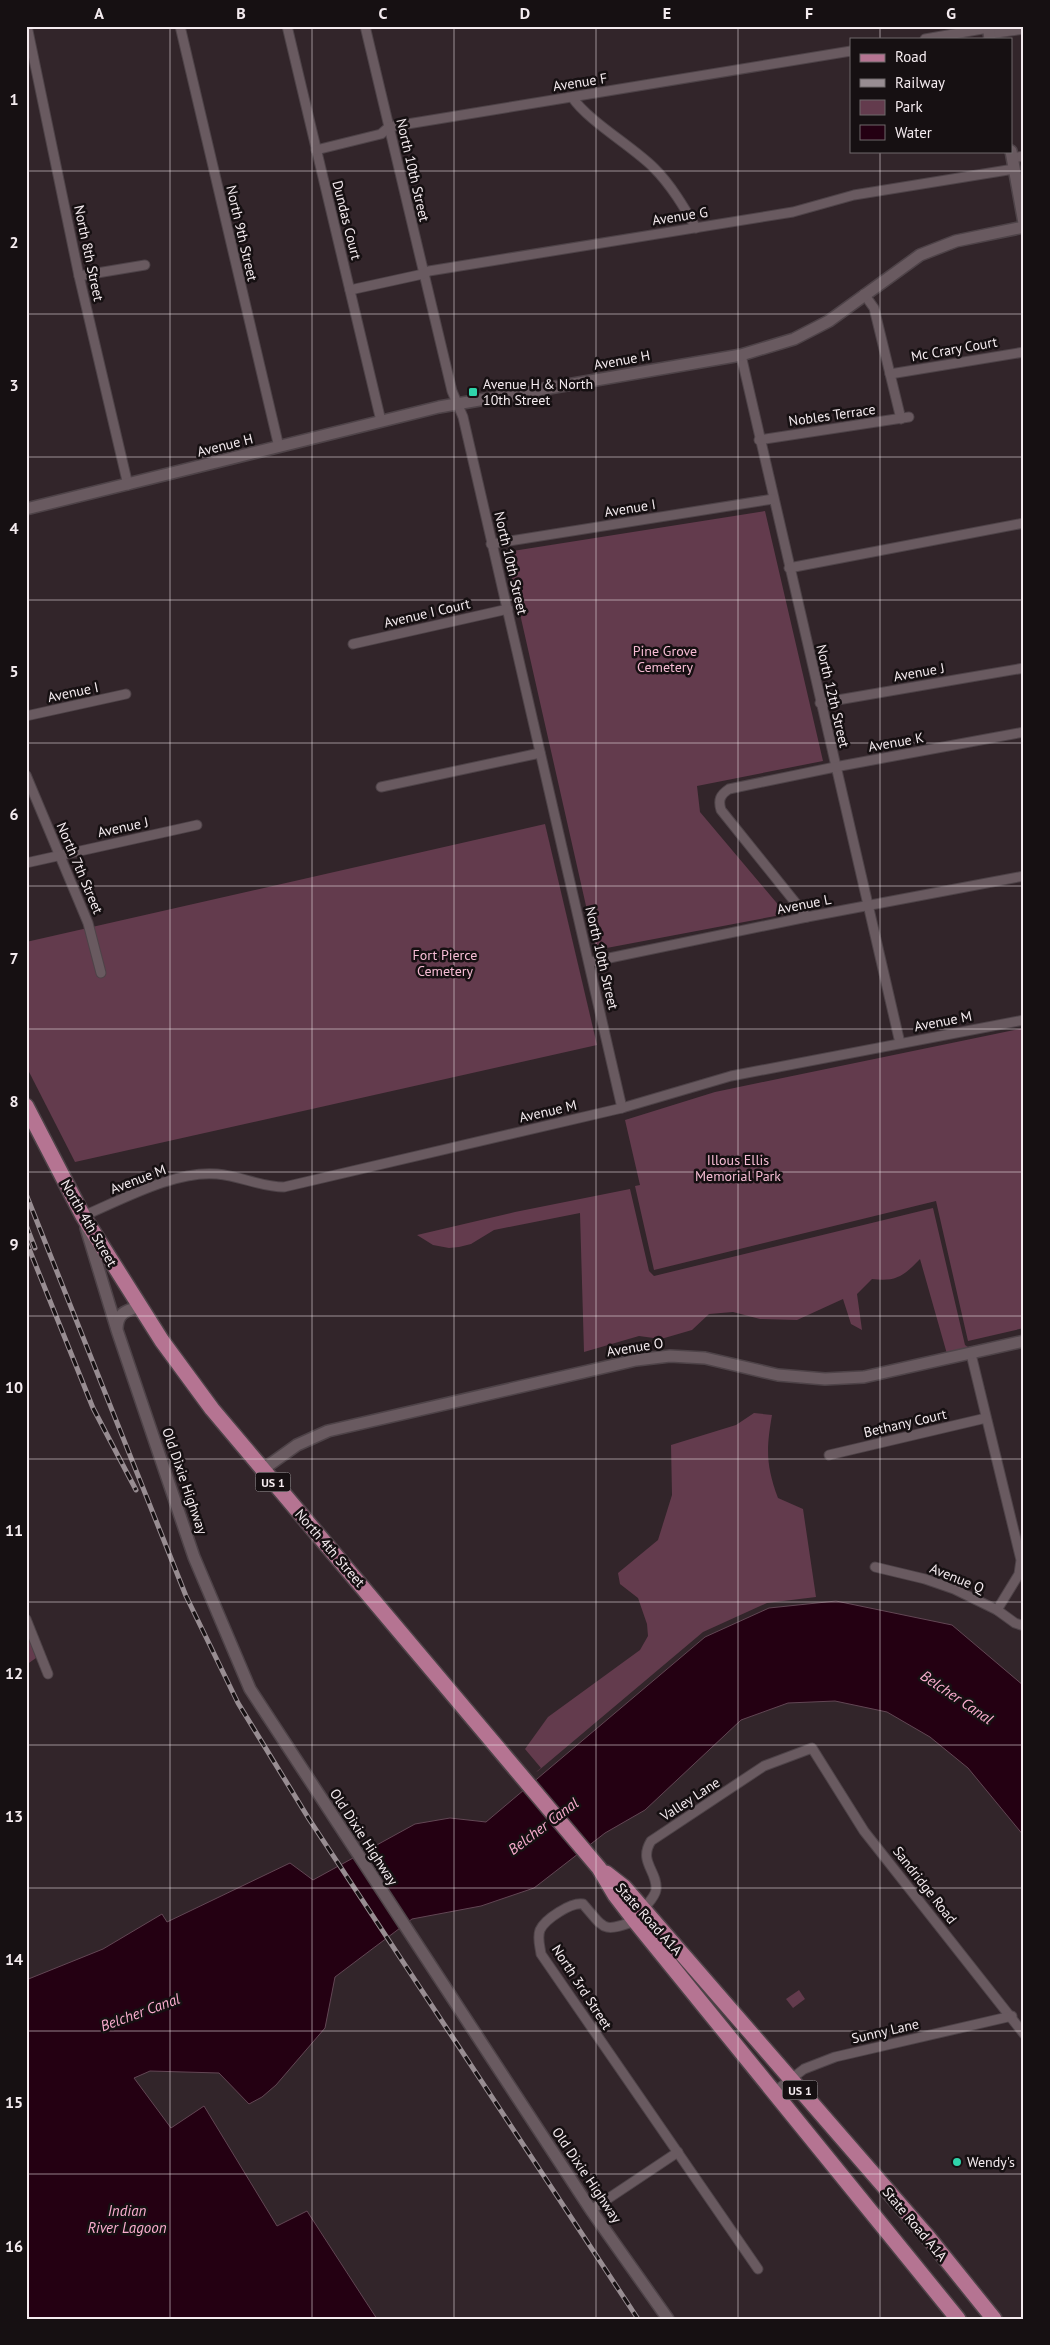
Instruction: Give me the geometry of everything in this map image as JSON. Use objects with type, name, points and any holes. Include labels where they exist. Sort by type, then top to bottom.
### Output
[{"type":"main road","name":"North 4th Street","points":[[26,1106],[83,1216],[140,1306],[212,1409],[599,1868]]},
{"type":"main road","name":"State Road A1A","points":[[599,1868],[615,1895],[639,1915],[790,2079],[928,2237],[994,2319]]},
{"type":"main road","name":"State Road A1A","points":[[639,1915],[774,2092],[958,2319]]},
{"type":"street","name":"North 8th Street","points":[[27,26],[79,276],[128,484]]},
{"type":"street","name":"North 9th Street","points":[[180,26],[279,447]]},
{"type":"street","name":"Dundas Court","points":[[287,26],[381,421]]},
{"type":"street","name":"North 10th Street","points":[[365,26],[423,274],[457,403],[463,417],[590,962],[622,1108]]},
{"type":"street","points":[[934,38],[1024,29]]},
{"type":"street","name":"Avenue F","points":[[316,150],[381,134],[389,127],[850,51]]},
{"type":"street","points":[[572,97],[654,168],[677,197],[696,228]]},
{"type":"street","points":[[1015,159],[1024,225]]},
{"type":"street","name":"Avenue G","points":[[350,290],[423,274],[429,271],[793,212],[854,195],[1015,159]]},
{"type":"street","name":"Avenue H","points":[[26,510],[457,403],[740,355],[794,339],[829,321],[920,255],[956,241],[1024,225]]},
{"type":"street","points":[[79,276],[146,265]]},
{"type":"street","points":[[864,294],[874,308],[890,374]]},
{"type":"street","name":"Mc Crary Court","points":[[890,374],[1024,352]]},
{"type":"street","name":"North 12th Street","points":[[740,355],[834,767],[900,1044]]},
{"type":"street","name":"Nobles Terrace","points":[[759,440],[905,418],[890,374]]},
{"type":"street","name":"Avenue I","points":[[492,544],[773,499]]},
{"type":"street","points":[[789,568],[1024,523]]},
{"type":"street","name":"Avenue I Court","points":[[353,644],[508,608]]},
{"type":"street","name":"Avenue J","points":[[820,704],[1024,668]]},
{"type":"street","name":"Avenue I","points":[[26,716],[126,694]]},
{"type":"street","name":"Avenue K","points":[[807,917],[721,810],[720,798],[729,789],[834,767],[1024,732]]},
{"type":"street","points":[[381,787],[540,753]]},
{"type":"street","name":"North 7th Street","points":[[26,775],[88,923],[101,974]]},
{"type":"street","name":"Avenue J","points":[[26,863],[197,825]]},
{"type":"street","name":"Avenue L","points":[[590,962],[807,917],[1024,876]]},
{"type":"street","name":"Avenue M","points":[[83,1216],[137,1193],[196,1174],[225,1175],[243,1178],[267,1187],[284,1187],[622,1108],[727,1077],[1024,1020]]},
{"type":"street","name":"Old Dixie Highway","points":[[83,1216],[117,1330],[194,1557],[250,1690],[591,2210],[668,2319]]},
{"type":"street","points":[[117,1330],[120,1316],[124,1312],[140,1306]]},
{"type":"street","name":"Avenue O","points":[[262,1470],[297,1445],[328,1431],[636,1360],[670,1356],[705,1358],[778,1375],[825,1380],[864,1377],[1024,1341]]},
{"type":"street","points":[[971,1354],[1021,1560],[1019,1574],[997,1610]]},
{"type":"street","name":"Bethany Court","points":[[829,1455],[986,1418]]},
{"type":"street","name":"Avenue Q","points":[[875,1568],[925,1579],[954,1589],[997,1610],[1015,1623],[1024,1626]]},
{"type":"street","points":[[26,1619],[48,1674]]},
{"type":"street","name":"Valley Lane","points":[[639,1915],[654,1895],[656,1888],[646,1856],[646,1849],[651,1841],[764,1766],[812,1748]]},
{"type":"street","name":"Sandridge Road","points":[[812,1748],[864,1831],[1012,2016],[1024,2034]]},
{"type":"street","name":"North 3rd Street","points":[[639,1915],[613,1928],[607,1928],[583,1904],[578,1903],[546,1922],[540,1930],[539,1942],[547,1963],[758,2269]]},
{"type":"street","name":"Sunny Lane","points":[[774,2092],[804,2069],[835,2057],[1012,2016]]},
{"type":"street","points":[[591,2210],[678,2152]]},
{"type":"green space","name":"Pine Grove Cemetery","points":[[765,511],[823,761],[697,786],[700,812],[786,914],[596,950],[506,552]]},
{"type":"green space","name":"Fort Pierce Cemetery","points":[[545,824],[597,1045],[75,1162],[26,1066],[26,942]]},
{"type":"green space","name":"Illous Ellis Memorial Park","points":[[1024,1028],[1024,1328],[968,1341],[936,1201],[654,1270],[635,1186],[640,1185],[625,1120],[715,1092]]},
{"type":"green space","points":[[630,1189],[649,1271],[654,1276],[933,1208],[965,1345],[968,1347],[1024,1335],[947,1354],[920,1259],[904,1274],[887,1280],[872,1279],[857,1294],[862,1330],[851,1324],[843,1299],[797,1320],[760,1319],[733,1312],[709,1314],[692,1330],[661,1339],[639,1336],[584,1352],[580,1213],[494,1230],[471,1244],[459,1247],[449,1248],[433,1245],[417,1235],[515,1212]]},
{"type":"green space","points":[[754,1413],[772,1415],[768,1448],[771,1476],[778,1498],[803,1509],[816,1597],[767,1603],[703,1632],[538,1771],[536,1772],[541,1768],[525,1749],[548,1717],[640,1650],[648,1636],[647,1624],[638,1598],[620,1584],[618,1573],[658,1540],[672,1495],[671,1445],[736,1425]]},
{"type":"green space","points":[[26,1632],[36,1658],[26,1665]]},
{"type":"green space","points":[[799,1990],[805,1999],[793,2008],[786,1999]]},
{"type":"water","name":"Indian River Lagoon","points":[[836,1601],[952,1625],[1024,1686],[1024,1836],[968,1768],[930,1737],[887,1712],[835,1701],[788,1703],[741,1720],[645,1810],[605,1833],[534,1888],[481,1906],[412,1919],[335,1977],[325,2028],[276,2085],[262,2097],[249,2104],[219,2073],[150,2071],[134,2078],[171,2128],[204,2106],[277,2226],[307,2211],[377,2319],[26,2319],[26,1980],[103,1949],[162,1914],[167,1922],[290,1863],[313,1880],[415,1824],[450,1818],[486,1822],[705,1637],[769,1608]]},
{"type":"railway","points":[[26,1194],[186,1596],[238,1703],[309,1819],[638,2319]]},
{"type":"railway","points":[[26,1225],[35,1248]]},
{"type":"railway","points":[[26,1241],[93,1408],[136,1490]]},
{"type":"place","name":"Avenue H & North 10th Street","points":[[473,392]]},
{"type":"place","name":"Wendy's","points":[[957,2162]]},
{"type":"water label","name":"Belcher Canal","points":[[957,1697]]},
{"type":"water label","name":"Belcher Canal","points":[[543,1826]]},
{"type":"water label","name":"Belcher Canal","points":[[140,2012]]}]
